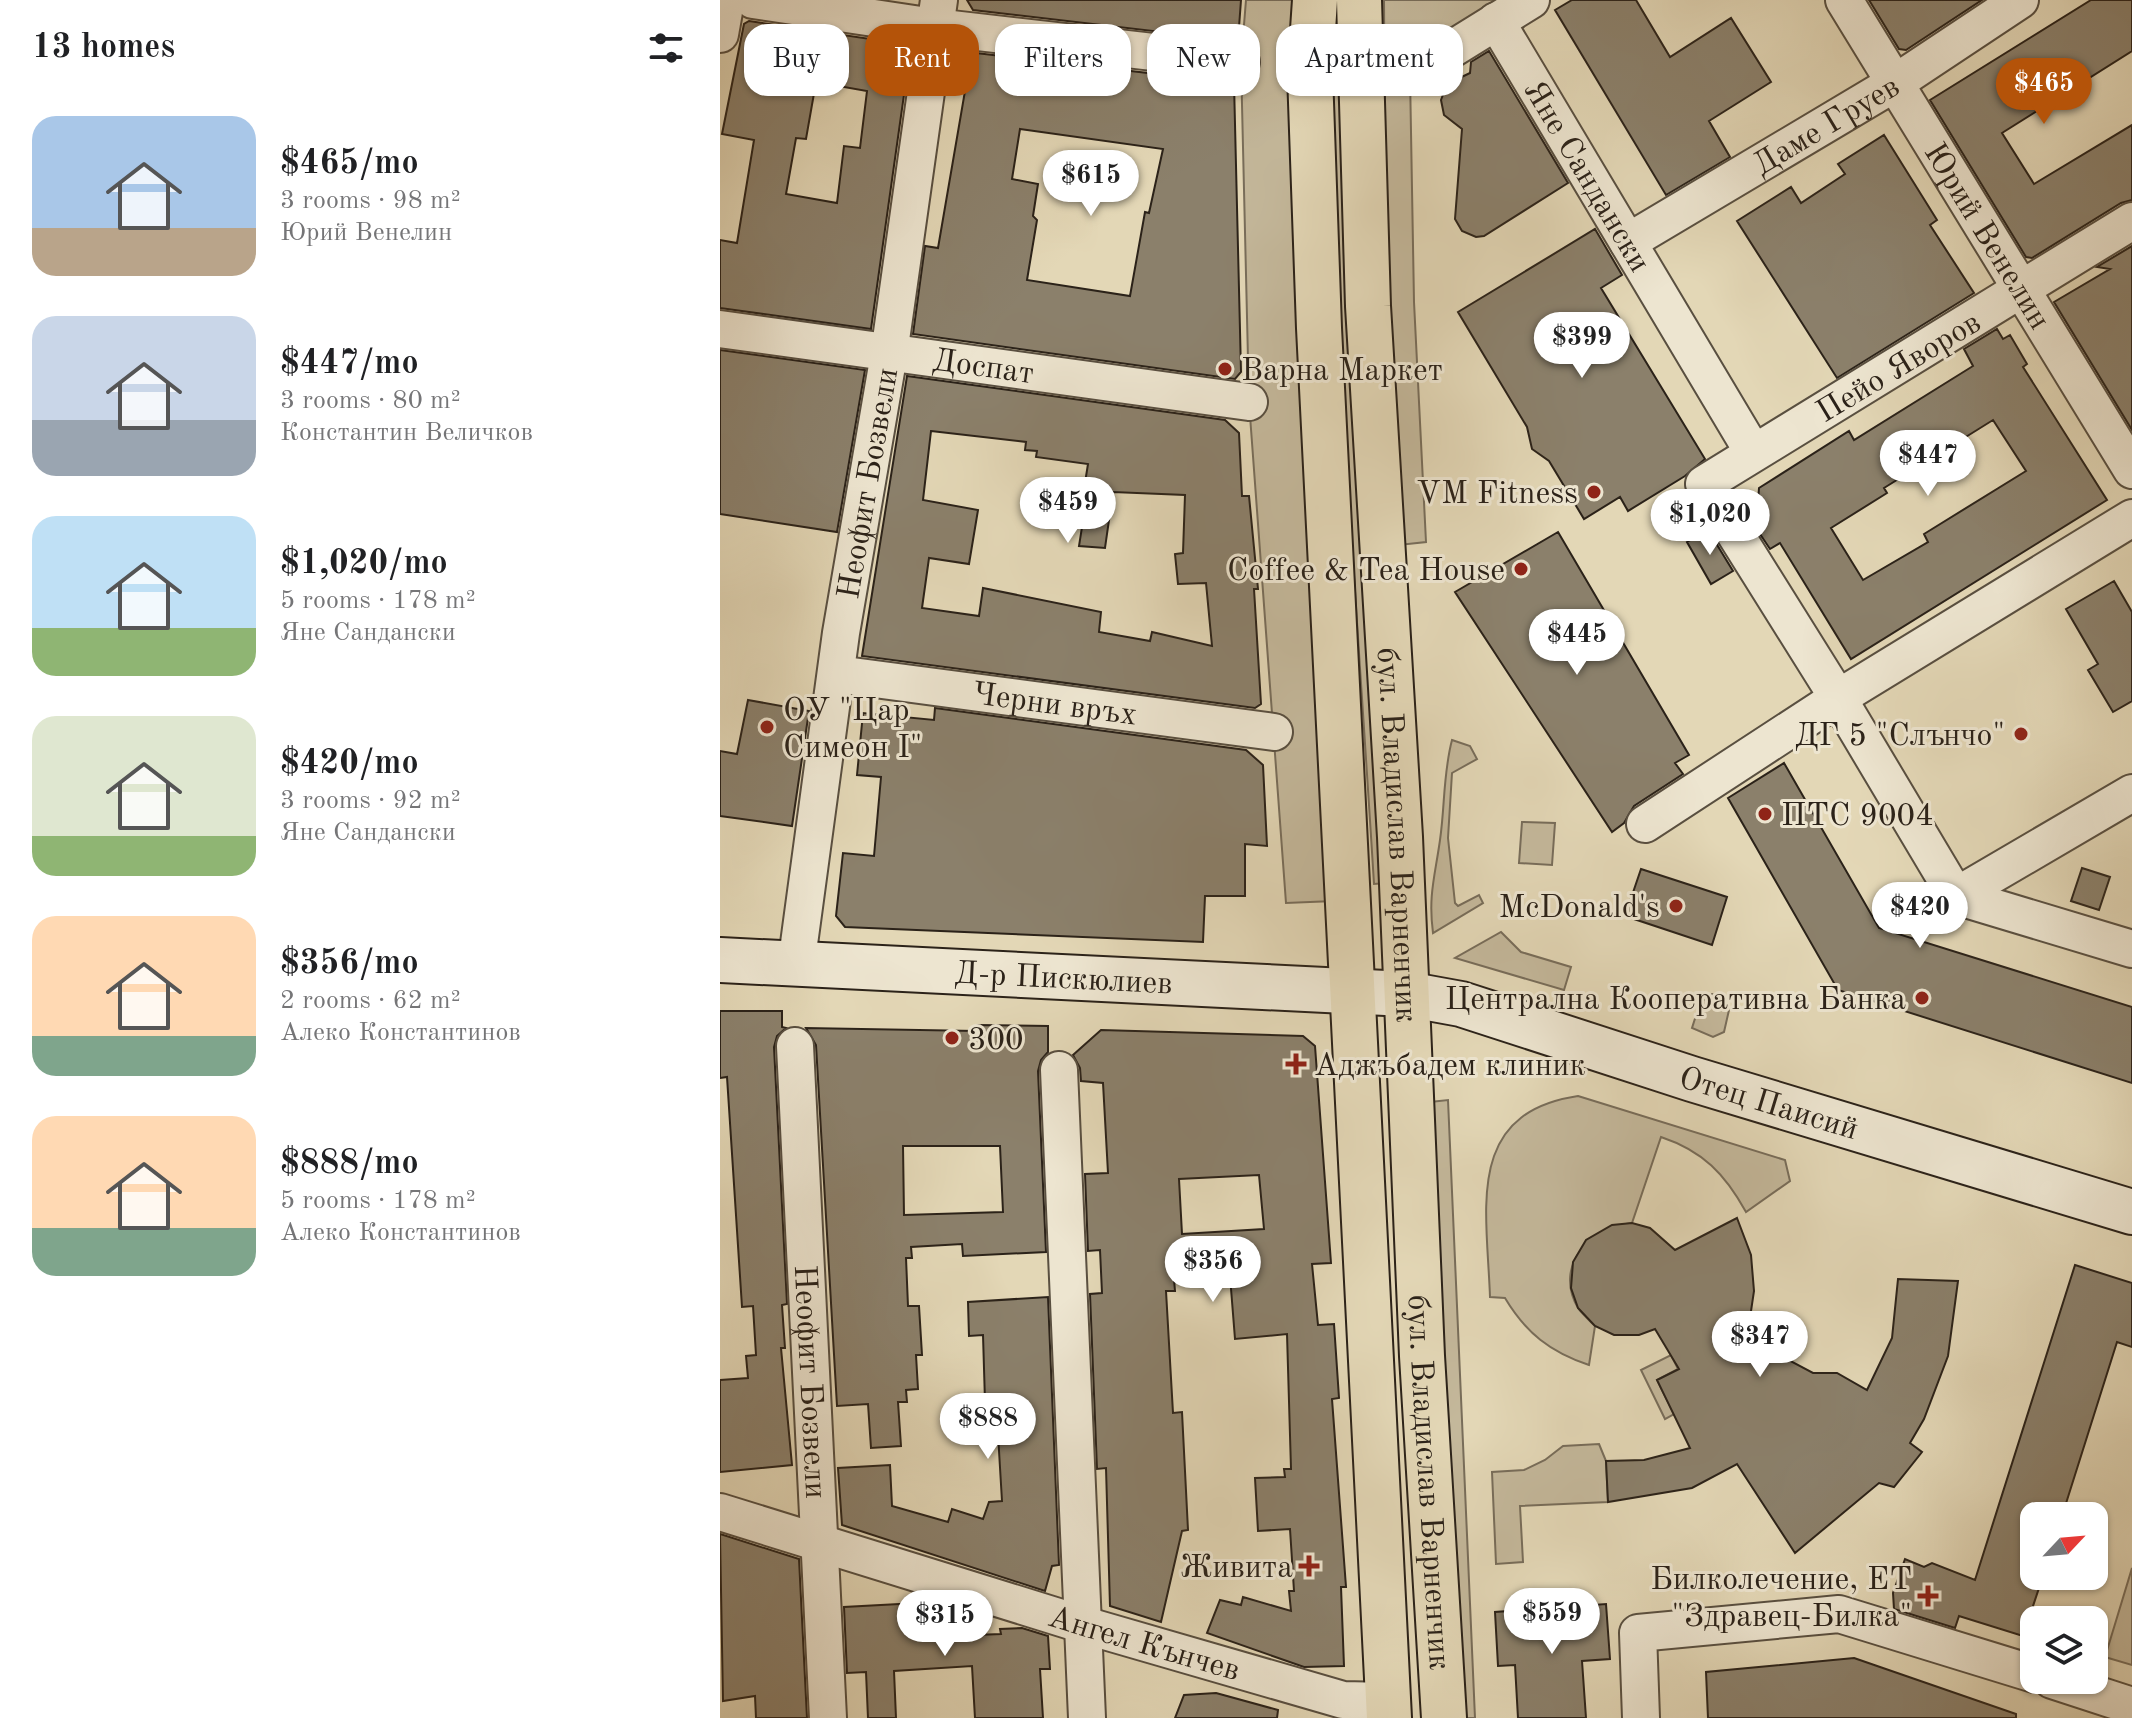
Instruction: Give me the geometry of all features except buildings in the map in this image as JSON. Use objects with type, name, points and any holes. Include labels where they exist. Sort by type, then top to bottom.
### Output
[{"type":"main road","name":"бул. Владислав Варненчик","points":[[1315,0],[1310,74],[1319,328],[1389,1709]]},
{"type":"main road","name":"бул. Владислав Варненчик","points":[[1359,0],[1368,306],[1444,1718]]},
{"type":"street","points":[[720,34],[726,0]]},
{"type":"street","points":[[753,0],[937,14],[1147,47]]},
{"type":"street","points":[[1463,42],[1531,0]]},
{"type":"street","name":"Юрий Венелин","points":[[1844,0],[2132,470]]},
{"type":"street","name":"Даме Груев","points":[[1628,242],[1895,83],[2020,0]]},
{"type":"street","name":"Неофит Бозвели","points":[[796,966],[937,14]]},
{"type":"street","name":"Яне Сандански","points":[[1496,21],[1753,452]]},
{"type":"street","name":"Пейо Яворов","points":[[1838,698],[1704,484],[2132,221]]},
{"type":"street","name":"Доспат","points":[[720,329],[1249,402]]},
{"type":"street","points":[[1645,824],[1838,698],[2132,518]]},
{"type":"street","name":"Черни връх","points":[[837,674],[1274,732]]},
{"type":"street","points":[[1838,698],[1956,896],[2132,949]]},
{"type":"street","points":[[1956,896],[2132,793]]},
{"type":"street","name":"Д-р Пискюлиев","points":[[720,960],[1406,994]]},
{"type":"street","name":"Отец Паисий","points":[[1406,994],[1461,1004],[1692,1079],[2132,1212]]},
{"type":"street","name":"Неофит Бозвели","points":[[795,1046],[828,1718]]},
{"type":"street","points":[[1059,1070],[1087,1718]]},
{"type":"street","name":"Ангел Кънчев","points":[[720,1512],[1084,1625],[1343,1700],[1389,1709]]},
{"type":"street","points":[[1641,1718],[1638,1633],[1839,1614],[2020,1670]]},
{"type":"street","points":[[2095,1694],[2132,1706]]},
{"type":"shaded area","points":[[1246,0],[1296,0],[1297,24],[1276,24],[1276,96],[1300,96],[1334,901],[1286,903],[1249,402],[1242,96],[1260,96],[1260,24],[1244,24]]},
{"type":"shaded area","points":[[1331,0],[1342,0],[1343,24],[1331,24]]},
{"type":"shaded area","points":[[1384,0],[1530,0],[1463,42],[1463,24],[1384,24]]},
{"type":"shaded area","points":[[1332,96],[1347,96],[1386,883],[1374,884],[1352,553]]},
{"type":"shaded area","points":[[1385,96],[1410,96],[1414,302],[1426,542],[1399,545],[1386,314]]},
{"type":"shaded area","points":[[1452,740],[1470,746],[1477,759],[1452,773],[1448,838],[1455,903],[1458,906],[1479,895],[1483,903],[1433,933],[1433,886]]},
{"type":"shaded area","points":[[1522,822],[1555,823],[1552,865],[1519,863]]},
{"type":"shaded area","points":[[1501,932],[1521,952],[1571,967],[1564,990],[1455,958]]},
{"type":"shaded area","points":[[1712,994],[1725,998],[1729,1010],[1724,1032],[1713,1037],[1692,1028],[1700,1003]]},
{"type":"shaded area","points":[[1578,1096],[1785,1160],[1790,1181],[1746,1212],[1721,1175],[1701,1157],[1661,1137],[1632,1223],[1617,1226],[1590,1240],[1573,1263],[1571,1292],[1578,1308],[1595,1326],[1589,1365],[1562,1354],[1540,1340],[1505,1298],[1490,1297],[1486,1231],[1490,1170],[1499,1144],[1516,1122],[1541,1106]]},
{"type":"shaded area","points":[[1448,1100],[1475,1718],[1451,1718],[1421,1103]]},
{"type":"shaded area","points":[[1671,1355],[1678,1369],[1657,1380],[1674,1414],[1665,1419],[1641,1370]]},
{"type":"shaded area","points":[[1599,1444],[1606,1461],[1608,1502],[1520,1506],[1523,1562],[1496,1564],[1492,1472],[1524,1470],[1545,1460],[1563,1446]]},
{"type":"shaded area","points":[[2132,1568],[2132,1665],[2108,1658],[2108,1647]]},
{"type":"place","name":"Варна Маркет","points":[[1225,369]]},
{"type":"place","name":"VM Fitness","points":[[1594,492]]},
{"type":"place","name":"Coffee & Tea House","points":[[1521,569]]},
{"type":"place","name":"ОУ \"Цар Симеон I\"","points":[[767,727]]},
{"type":"place","name":"ДГ 5 \"Слънчо\"","points":[[2021,734]]},
{"type":"place","name":"ПТС 9004","points":[[1765,814]]},
{"type":"place","name":"McDonald's","points":[[1676,906]]},
{"type":"place","name":"Централна Кооперативна Банка","points":[[1922,998]]},
{"type":"place","name":"300","points":[[952,1038]]},
{"type":"place","name":"Аджъбадем клиник","points":[[1296,1064]]},
{"type":"place","name":"Живита","points":[[1309,1566]]},
{"type":"place","name":"Билколечение, ЕТ \"Здравец-Билка\"","points":[[1928,1596]]}]
